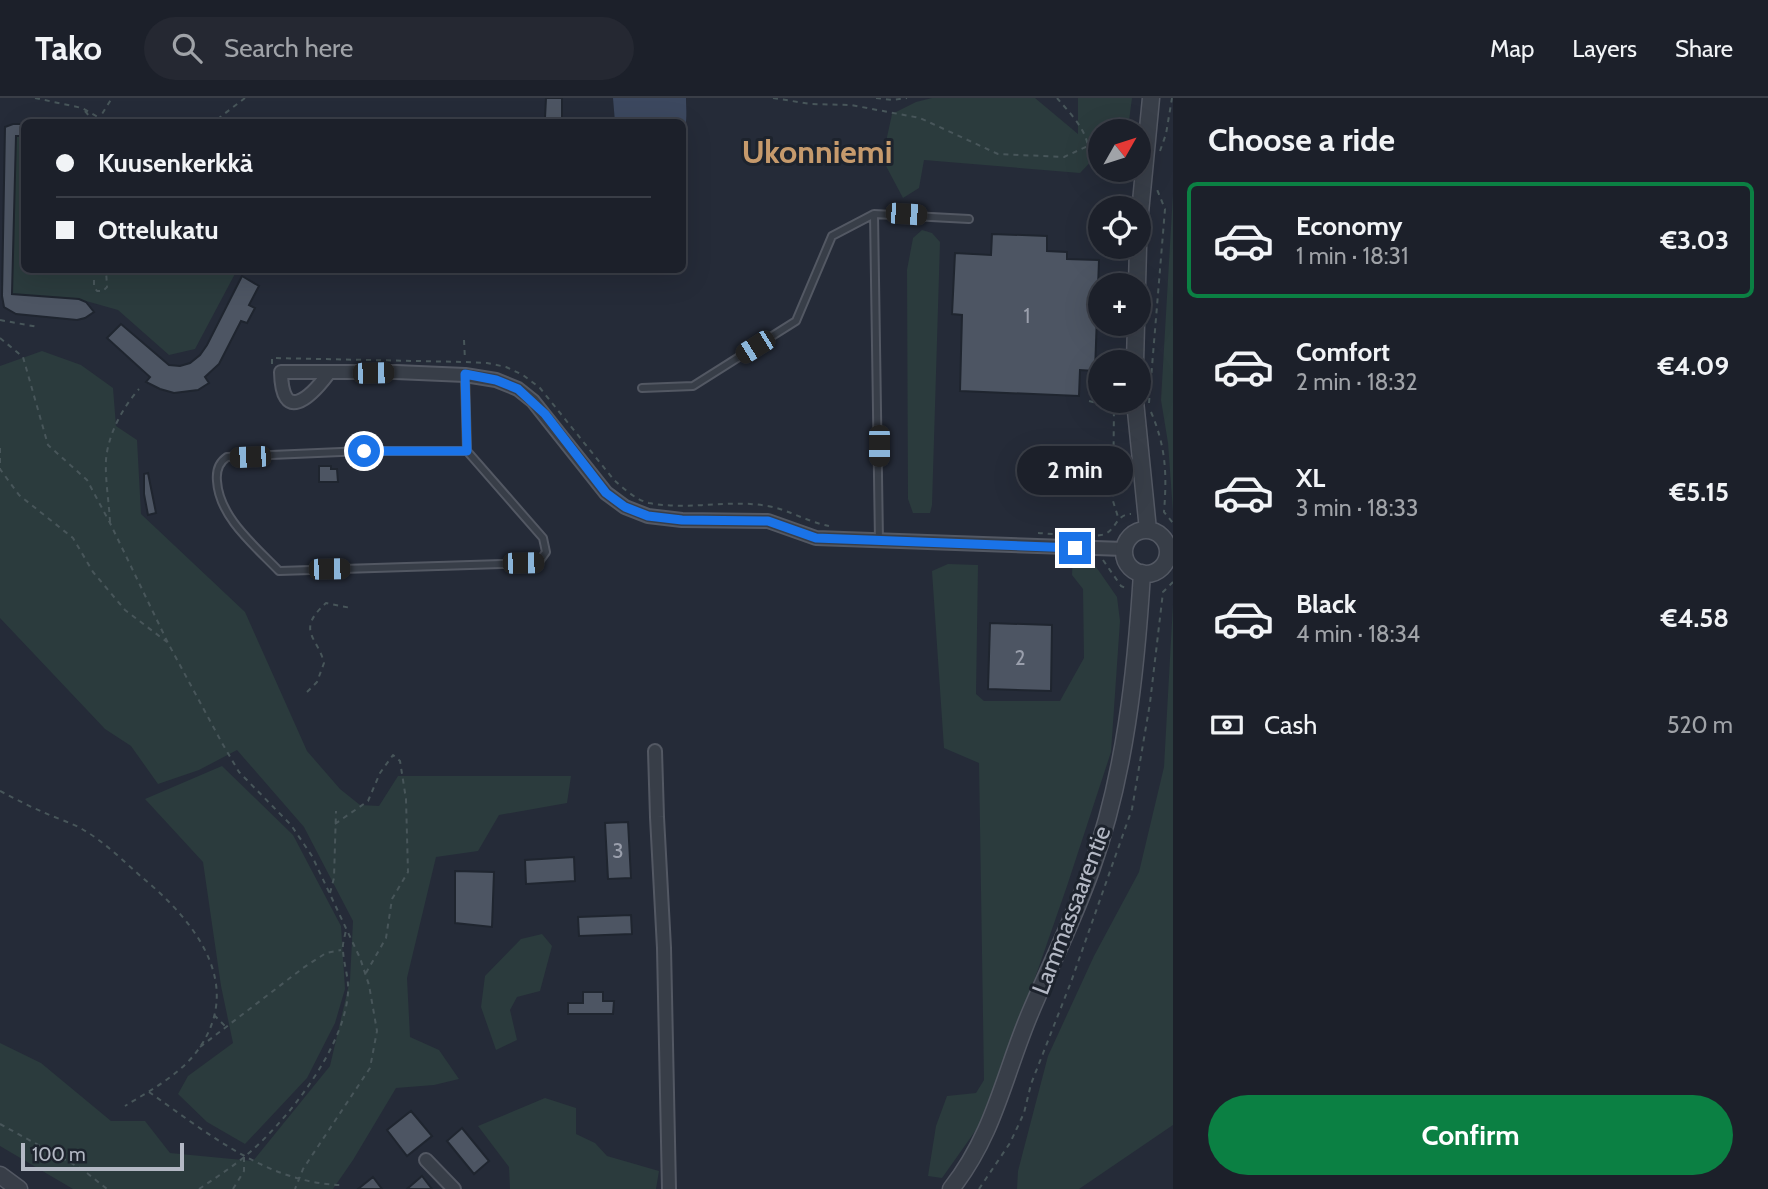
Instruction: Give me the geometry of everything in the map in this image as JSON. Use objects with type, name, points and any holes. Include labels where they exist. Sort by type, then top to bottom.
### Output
[{"type":"street","points":[[1142,196],[1151,98]]},
{"type":"street","points":[[328,374],[465,368],[518,389],[533,401],[606,493],[625,507],[648,516],[682,520],[768,521],[816,538],[1124,549]]},
{"type":"street","points":[[1136,413],[1147,522],[1163,538],[1170,554],[1159,569],[1142,573],[1128,564],[1124,549],[1132,534],[1147,522]]},
{"type":"street","name":"Lammassaarentie","points":[[951,1189],[983,1140],[1030,1011],[1092,869],[1111,805],[1130,703],[1142,573]]},
{"type":"street","points":[[656,751],[666,1009],[669,1189]]},
{"type":"street","points":[[426,1160],[454,1189]]},
{"type":"street","points":[[0,1175],[19,1189]]},
{"type":"lane","points":[[874,214],[879,541]]},
{"type":"lane","points":[[642,388],[693,386],[796,321],[832,236],[874,214],[969,219]]},
{"type":"lane","points":[[465,368],[467,451],[543,538],[546,552],[538,563],[279,571],[245,536],[218,494],[216,472],[221,461],[227,457],[364,451],[467,451]]},
{"type":"path","points":[[35,98],[82,108],[102,119]]},
{"type":"path","points":[[98,119],[111,98]]},
{"type":"path","points":[[218,119],[245,98]]},
{"type":"path","points":[[773,98],[811,104],[851,105],[920,118],[998,155],[1063,157],[1088,146],[1086,136],[1057,98]]},
{"type":"path","points":[[876,98],[907,98]]},
{"type":"path","points":[[1158,156],[1166,134],[1172,98]]},
{"type":"path","points":[[82,108],[93,119]]},
{"type":"path","points":[[1154,182],[1165,209],[1149,408],[1163,449],[1167,477],[1164,512],[1173,523]]},
{"type":"path","points":[[94,273],[94,287],[97,291],[103,291],[107,287],[106,273]]},
{"type":"path","points":[[0,320],[38,327]]},
{"type":"path","points":[[0,338],[23,357],[48,445],[87,480],[168,643],[239,772],[291,825],[312,856],[366,974],[377,1031],[370,1068],[299,1177],[295,1189]]},
{"type":"path","points":[[464,340],[465,368]]},
{"type":"path","points":[[280,358],[465,368],[487,363],[506,367],[523,375],[540,388],[614,480],[628,492],[648,502],[748,504],[774,508],[804,520],[834,526]]},
{"type":"path","points":[[110,523],[106,458],[119,418],[139,389]]},
{"type":"path","points":[[1114,413],[1113,501],[1118,518]]},
{"type":"path","points":[[0,448],[0,469],[12,487],[74,538],[93,572],[125,610],[168,643]]},
{"type":"path","points":[[1114,463],[1127,463]]},
{"type":"path","points":[[1028,533],[1101,535],[1107,533],[1118,518],[1125,514],[1147,522],[1164,512]]},
{"type":"path","points":[[1100,547],[1101,558],[1121,586],[1141,591]]},
{"type":"path","points":[[307,692],[317,682],[324,663],[312,640],[312,623],[326,603],[351,608]]},
{"type":"path","points":[[335,824],[368,801],[380,773],[393,755],[400,761],[406,799],[408,872],[392,899],[386,938],[366,974]]},
{"type":"path","points":[[0,791],[81,828],[103,843],[157,890],[184,918],[202,942],[213,968],[217,993],[208,1033],[200,1048]]},
{"type":"path","points":[[330,894],[334,878],[336,811]]},
{"type":"path","points":[[199,1189],[244,1156],[290,1109],[308,1087],[327,1056],[340,1029],[348,994],[347,967],[342,949],[346,929]]},
{"type":"path","points":[[125,1106],[174,1073],[225,1026],[303,968],[326,953],[342,949]]},
{"type":"path","points":[[213,1014],[225,1026]]},
{"type":"path","points":[[148,1092],[244,1156],[299,1177],[344,1185]]},
{"type":"path","points":[[0,1124],[82,1169],[107,1189]]},
{"type":"path","points":[[233,1189],[244,1171],[244,1156]]},
{"type":"shaded area","points":[[932,98],[1035,98],[1078,134],[1078,98],[1132,98],[1129,119],[1088,119],[1088,165],[1080,173],[924,160],[919,188],[903,198],[886,166],[887,137],[892,114],[916,102]]},
{"type":"shaded area","points":[[16,136],[21,136],[21,273],[235,273],[195,349],[169,355],[118,310],[79,299],[12,294]]},
{"type":"shaded area","points":[[1173,193],[1173,512],[1168,443],[1161,400]]},
{"type":"shaded area","points":[[922,230],[932,233],[940,242],[932,505],[930,513],[913,513],[908,499],[907,270],[913,238]]},
{"type":"shaded area","points":[[42,351],[81,365],[113,388],[116,426],[137,440],[141,514],[245,612],[307,751],[340,789],[360,805],[379,806],[398,776],[571,776],[567,803],[499,815],[478,851],[436,857],[407,978],[410,1037],[439,1050],[459,1079],[434,1085],[396,1088],[333,1189],[73,1189],[0,1146],[0,1043],[41,1063],[111,1121],[145,1121],[170,1153],[253,1161],[330,1066],[350,980],[353,921],[304,827],[237,750],[199,770],[158,784],[131,746],[105,729],[0,618],[0,366]]},
{"type":"shaded area","points":[[1073,556],[1092,561],[1117,597],[1120,621],[1111,752],[988,1113],[942,1178],[928,1176],[936,1126],[947,1096],[976,1093],[984,1080],[979,763],[944,748],[932,571],[948,564],[978,565],[976,694],[984,701],[1060,701],[1084,658],[1083,589],[1072,575]]},
{"type":"shaded area","points":[[1173,604],[1173,1125],[1079,1189],[1017,1189],[1018,1171],[1048,1056],[1094,956],[1139,872],[1164,767]]},
{"type":"shaded area","points":[[222,766],[293,835],[341,926],[345,989],[335,1023],[307,1078],[245,1144],[207,1122],[178,1094],[188,1076],[233,1043],[221,986],[203,862],[145,799]]},
{"type":"shaded area","points":[[542,934],[552,946],[540,991],[517,997],[510,1010],[517,1040],[496,1050],[481,1007],[485,976],[521,939]]},
{"type":"shaded area","points":[[545,1098],[576,1108],[576,1134],[595,1143],[607,1156],[659,1171],[656,1189],[510,1189],[509,1167],[478,1126]]},
{"type":"water","points":[[613,98],[686,98],[686,119],[615,119]]},
{"type":"building","points":[[546,98],[562,98],[562,118],[545,118]]},
{"type":"building","points":[[21,124],[21,136],[16,136],[12,294],[79,299],[86,302],[94,312],[85,318],[77,320],[16,314],[4,307],[5,127]]},
{"type":"building","points":[[992,234],[1047,236],[1047,251],[1067,252],[1067,259],[1099,260],[1099,273],[1088,273],[1088,336],[1096,336],[1096,350],[1088,350],[1088,371],[1080,370],[1079,396],[960,391],[962,315],[952,314],[955,253],[991,255]]},
{"type":"building","points":[[242,276],[259,286],[249,305],[255,308],[247,323],[241,321],[219,364],[205,377],[209,383],[198,390],[174,393],[146,382],[150,377],[107,338],[121,324],[169,365],[190,363],[207,345]]},
{"type":"building","points":[[319,466],[337,469],[338,482],[319,482]]},
{"type":"building","points":[[148,473],[156,513],[148,515],[144,474]]},
{"type":"building","points":[[990,623],[1052,625],[1051,691],[988,689]]},
{"type":"building","points":[[628,822],[631,878],[608,879],[605,823]]},
{"type":"building","points":[[574,857],[575,881],[526,884],[525,860]]},
{"type":"building","points":[[455,871],[494,872],[492,927],[455,923]]},
{"type":"building","points":[[631,915],[632,934],[579,936],[578,917]]},
{"type":"building","points":[[583,992],[603,992],[603,1001],[614,1001],[613,1014],[568,1014],[568,1003],[583,1003]]},
{"type":"building","points":[[411,1111],[432,1136],[407,1156],[387,1130]]},
{"type":"building","points":[[462,1128],[489,1161],[474,1174],[447,1141]]},
{"type":"building","points":[[422,1176],[432,1189],[407,1189]]},
{"type":"building","points":[[373,1177],[382,1189],[358,1189]]},
{"type":"district","name":"Ukonniemi","points":[[817,151]]},
{"type":"route","points":[[364,451],[467,451],[465,374],[496,380],[518,389],[545,414],[606,493],[625,507],[648,516],[682,520],[768,521],[816,538],[1075,548]]}]
